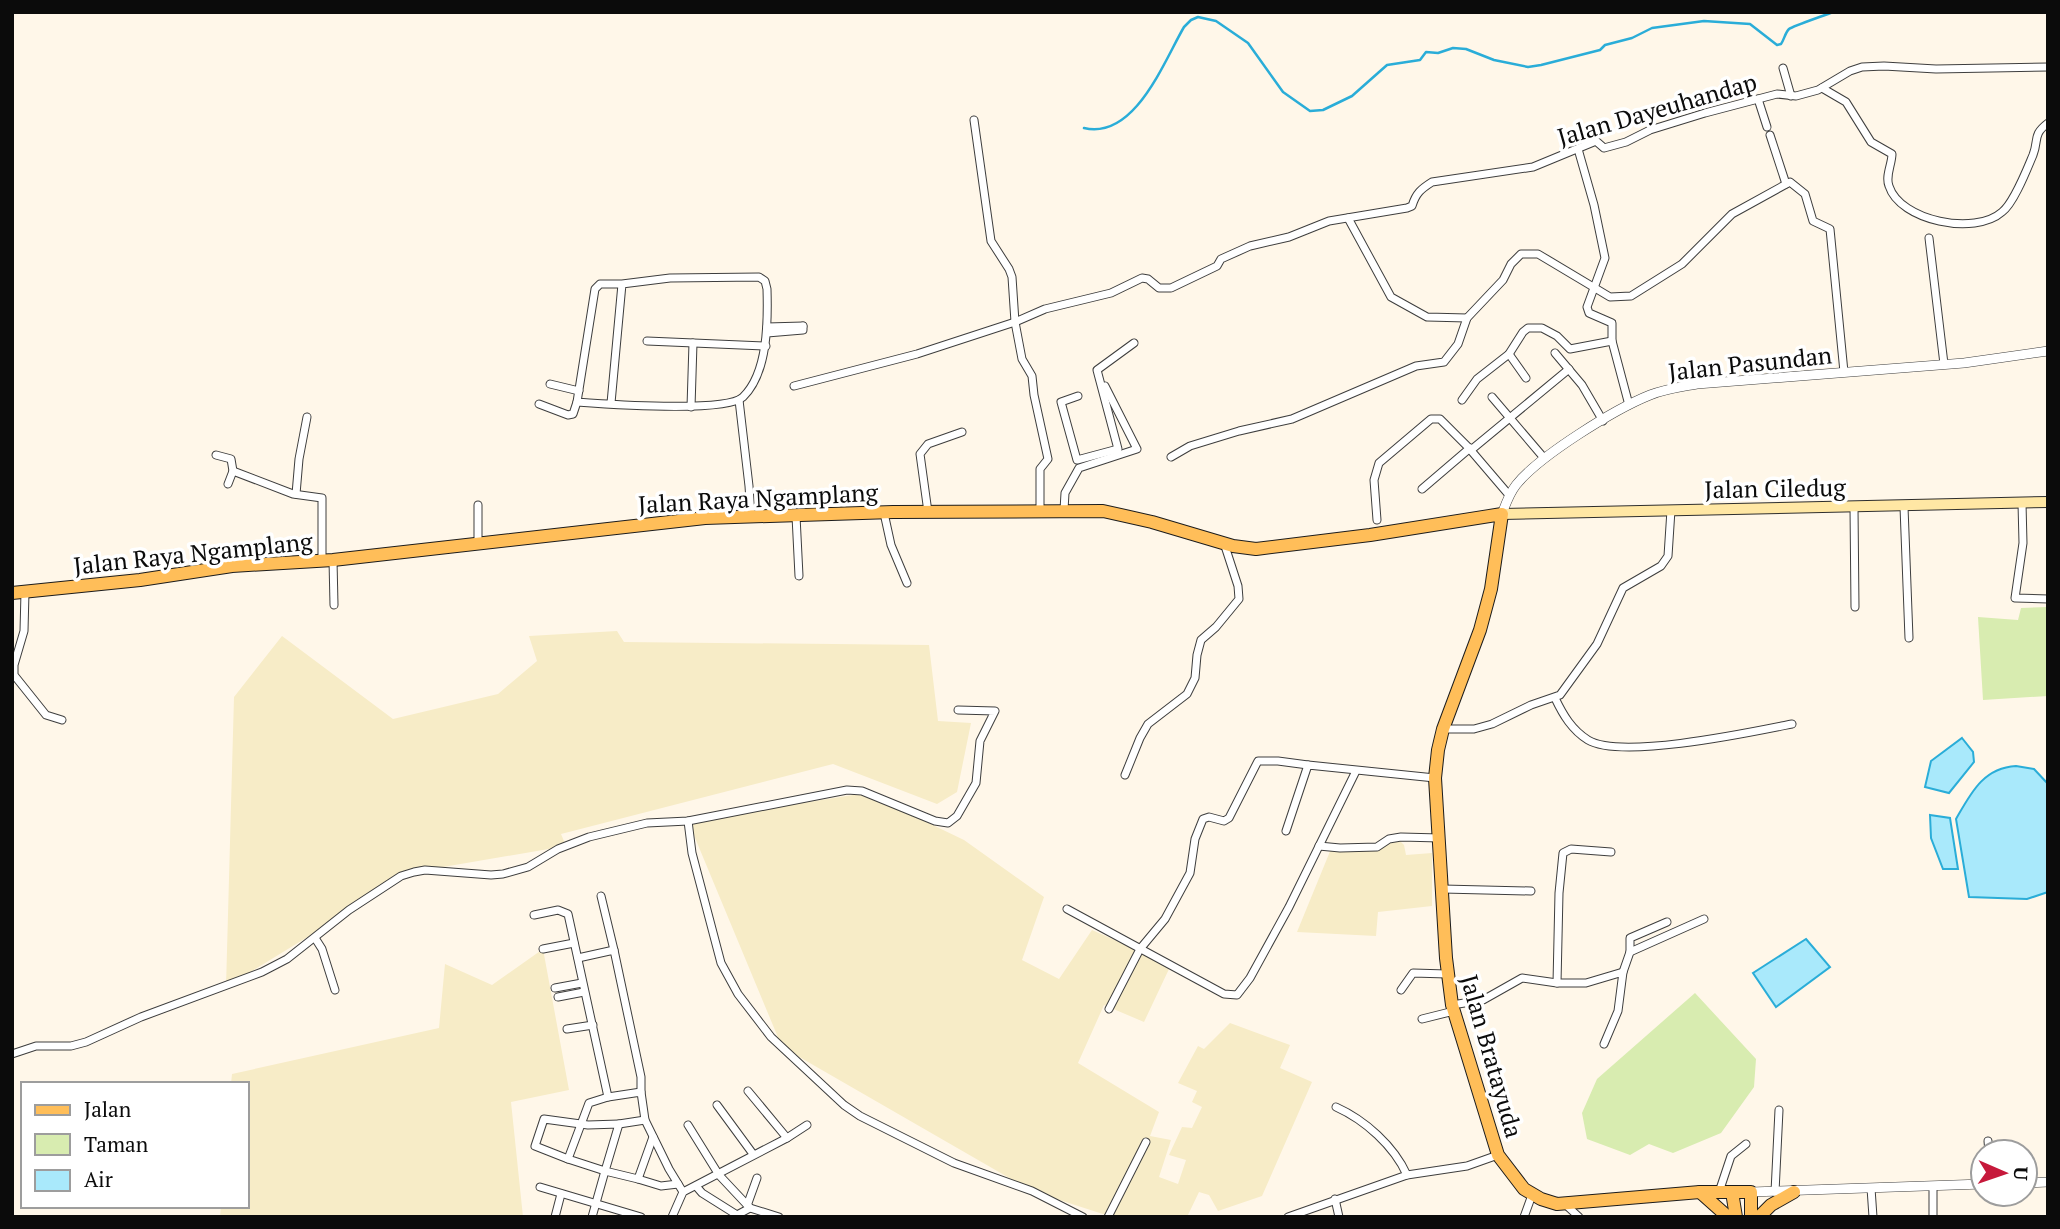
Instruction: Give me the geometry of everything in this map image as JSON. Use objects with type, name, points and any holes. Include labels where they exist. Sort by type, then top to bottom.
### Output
[{"type":"main road","name":"Jalan Ciledug","points":[[1502,514],[2048,502]]},
{"type":"main road","name":"Jalan Raya Ngamplang","points":[[19,592],[139,580],[232,566],[328,560],[632,524],[751,516],[1097,511],[1152,522],[1244,548],[1284,547],[1502,514]]},
{"type":"main road","name":"Jalan Bratayuda","points":[[1502,514],[1496,568],[1485,609],[1443,729],[1435,778],[1447,974],[1453,1008],[1498,1155],[1518,1183],[1532,1195]]},
{"type":"main road","points":[[1700,1192],[1728,1217]]},
{"type":"main road","points":[[1532,1195],[1548,1202],[1566,1205],[1700,1192],[1751,1192],[1751,1217]]},
{"type":"main road","points":[[1725,1192],[1736,1217]]},
{"type":"main road","points":[[1759,1217],[1771,1205],[1794,1192]]},
{"type":"street","name":"Jalan Dayeuhandap","points":[[794,386],[917,354],[1015,322],[1045,309],[1111,293],[1142,278],[1148,279],[1159,288],[1171,288],[1215,267],[1221,259],[1250,246],[1289,237],[1329,221],[1412,206],[1417,193],[1432,183],[1533,167],[1598,141],[1602,148],[1607,147],[1672,123],[1758,99],[1777,94],[1794,96],[1820,89],[1862,67],[2048,67]]},
{"type":"street","points":[[1783,68],[1794,96]]},
{"type":"street","points":[[1820,89],[1846,102],[1871,142],[1892,154],[1888,183],[1896,197],[1916,212],[1940,222],[1953,224],[1973,224],[2002,212],[2033,155],[2037,134],[2048,122]]},
{"type":"street","points":[[1758,99],[1767,127]]},
{"type":"street","points":[[974,120],[991,241],[1012,277],[1015,322],[1022,359],[1032,376],[1048,460],[1040,468],[1040,511]]},
{"type":"street","points":[[1770,135],[1786,184]]},
{"type":"street","points":[[1578,149],[1605,258],[1587,304],[1588,312],[1612,323],[1612,341],[1629,405]]},
{"type":"street","points":[[1171,457],[1190,446],[1292,419],[1416,366],[1444,362],[1458,344],[1468,318],[1503,280],[1517,256],[1538,254],[1592,293],[1615,298],[1631,296],[1682,264],[1732,214],[1790,182],[1805,194],[1813,221],[1828,227],[1830,233],[1844,372]]},
{"type":"street","points":[[1348,218],[1391,297],[1427,317],[1468,318]]},
{"type":"street","points":[[1929,238],[1944,364]]},
{"type":"street","points":[[539,404],[568,415],[573,414],[595,289],[600,284],[670,278],[760,277],[765,281],[766,346],[747,391],[739,400],[691,407],[577,402]]},
{"type":"street","points":[[611,403],[622,284]]},
{"type":"street","points":[[1462,400],[1477,379],[1509,354],[1523,332],[1534,327],[1557,336],[1570,349],[1612,341]]},
{"type":"street","points":[[647,341],[766,346]]},
{"type":"street","points":[[691,407],[693,343]]},
{"type":"street","points":[[1097,370],[1134,343]]},
{"type":"street","name":"Jalan Pasundan","points":[[1502,514],[1509,495],[1518,483],[1544,458],[1649,395],[1684,386],[1944,364],[2048,351]]},
{"type":"street","points":[[1555,353],[1582,385],[1603,421]]},
{"type":"street","points":[[1509,354],[1526,378]]},
{"type":"street","points":[[1422,489],[1569,369]]},
{"type":"street","points":[[1097,370],[1119,452]]},
{"type":"street","points":[[1078,464],[1137,449],[1097,370]]},
{"type":"street","points":[[550,384],[579,391]]},
{"type":"street","points":[[1064,510],[1065,493],[1078,464],[1061,402],[1078,396]]},
{"type":"street","points":[[1492,397],[1544,458]]},
{"type":"street","points":[[739,400],[751,516]]},
{"type":"street","points":[[296,494],[307,417]]},
{"type":"street","points":[[1377,520],[1374,480],[1379,463],[1431,419],[1440,419],[1509,495]]},
{"type":"street","points":[[928,513],[920,454],[928,444],[962,432]]},
{"type":"street","points":[[216,455],[231,458],[233,471],[228,484]]},
{"type":"street","points":[[233,471],[296,494],[323,499],[334,605]]},
{"type":"street","points":[[2022,503],[2023,543],[2015,598],[2048,599]]},
{"type":"street","points":[[478,505],[478,542]]},
{"type":"street","points":[[1904,507],[1909,638]]},
{"type":"street","points":[[1854,508],[1855,607]]},
{"type":"street","points":[[1443,729],[1483,726],[1531,705],[1555,698],[1570,683],[1592,652],[1623,588],[1661,566],[1668,556],[1671,510]]},
{"type":"street","points":[[884,513],[891,545],[907,583]]},
{"type":"street","points":[[796,516],[799,576]]},
{"type":"street","points":[[1125,775],[1148,724],[1187,694],[1195,678],[1196,655],[1201,640],[1216,627],[1239,598],[1238,586],[1223,542]]},
{"type":"street","points":[[19,592],[24,631],[13,668],[14,675],[46,715],[62,720]]},
{"type":"street","points":[[1555,698],[1564,717],[1588,740],[1614,747],[1688,742],[1792,724]]},
{"type":"street","points":[[12,1055],[36,1046],[86,1042],[141,1017],[262,972],[318,943],[349,910],[401,876],[414,872],[425,870],[491,876],[503,874],[528,867],[558,849],[589,837],[647,823],[688,821],[852,790],[862,791],[940,822],[952,821],[976,783],[979,745],[995,711],[958,709]]},
{"type":"street","points":[[1109,1009],[1140,949],[1165,919],[1190,873],[1195,839],[1203,819],[1209,817],[1224,821],[1229,818],[1258,761],[1435,778]]},
{"type":"street","points":[[1286,831],[1308,765]]},
{"type":"street","points":[[1067,909],[1224,994],[1237,995],[1251,978],[1356,771]]},
{"type":"street","points":[[688,821],[692,853],[721,963],[738,994],[771,1037],[844,1105],[860,1116],[954,1163],[1032,1191],[1083,1217]]},
{"type":"street","points":[[1319,846],[1377,847],[1389,839],[1401,837],[1440,838]]},
{"type":"street","points":[[1558,983],[1559,893],[1563,853],[1570,849],[1611,852]]},
{"type":"street","points":[[1443,890],[1531,891]]},
{"type":"street","points":[[601,896],[640,1077],[645,1120],[683,1192]]},
{"type":"street","points":[[534,915],[566,911],[608,1097]]},
{"type":"street","points":[[1630,952],[1704,919]]},
{"type":"street","points":[[1604,1044],[1618,1011],[1623,972],[1630,952],[1630,938],[1667,922]]},
{"type":"street","points":[[318,943],[335,990]]},
{"type":"street","points":[[543,949],[575,943]]},
{"type":"street","points":[[578,958],[614,950]]},
{"type":"street","points":[[1422,1019],[1483,1000],[1522,978],[1558,983],[1586,983],[1623,972]]},
{"type":"street","points":[[1401,990],[1413,973],[1447,974]]},
{"type":"street","points":[[555,988],[582,983]]},
{"type":"street","points":[[558,997],[584,992]]},
{"type":"street","points":[[567,1029],[593,1025]]},
{"type":"street","points":[[748,1091],[787,1138]]},
{"type":"street","points":[[569,1158],[590,1102],[641,1092]]},
{"type":"street","points":[[716,1105],[753,1154]]},
{"type":"street","points":[[1336,1107],[1370,1129],[1399,1160],[1407,1175]]},
{"type":"street","points":[[1775,1192],[1779,1110]]},
{"type":"street","points":[[645,1120],[619,1124],[580,1123],[545,1118],[537,1134],[536,1147],[605,1171],[661,1186],[678,1184]]},
{"type":"street","points":[[592,1217],[619,1124]]},
{"type":"street","points":[[688,1125],[719,1175],[749,1205],[779,1217]]},
{"type":"street","points":[[672,1217],[683,1192],[719,1175],[807,1125]]},
{"type":"street","points":[[638,1179],[653,1137]]},
{"type":"street","points":[[1108,1217],[1146,1142]]},
{"type":"street","points":[[1725,1192],[1731,1156],[1746,1144]]},
{"type":"street","points":[[1288,1217],[1407,1175],[1467,1166],[1498,1155]]},
{"type":"street","points":[[696,1186],[702,1193],[737,1215],[749,1205],[757,1178]]},
{"type":"street","points":[[1751,1192],[1969,1185]]},
{"type":"street","points":[[1933,1186],[1933,1217]]},
{"type":"street","points":[[540,1187],[640,1217]]},
{"type":"street","points":[[1871,1188],[1873,1217]]},
{"type":"street","points":[[555,1217],[561,1194]]},
{"type":"street","points":[[1524,1217],[1532,1195]]},
{"type":"street","points":[[1335,1199],[1339,1217]]},
{"type":"street","points":[[1566,1205],[1579,1217]]},
{"type":"shaded area","points":[[617,631],[624,642],[929,645],[938,721],[971,723],[957,792],[937,804],[833,764],[561,834],[566,846],[414,872],[226,987],[234,697],[282,636],[393,719],[498,694],[537,661],[529,636]]},
{"type":"shaded area","points":[[866,793],[964,840],[1044,897],[1022,960],[1059,979],[1092,930],[1135,949],[1169,969],[1144,1022],[1104,1005],[1078,1063],[1159,1112],[1150,1136],[1171,1140],[1159,1177],[1178,1184],[1186,1160],[1169,1155],[1182,1127],[1192,1128],[1202,1107],[1192,1102],[1197,1091],[1178,1083],[1198,1046],[1204,1049],[1230,1023],[1290,1045],[1280,1068],[1312,1082],[1262,1196],[1218,1211],[1209,1195],[1199,1192],[1187,1217],[1112,1217],[1032,1191],[782,1047],[688,821]]},
{"type":"shaded area","points":[[1398,839],[1404,845],[1406,855],[1432,853],[1432,906],[1378,912],[1376,936],[1297,932],[1331,849],[1376,848]]},
{"type":"shaded area","points":[[543,949],[569,1090],[511,1102],[523,1217],[220,1217],[221,1208],[248,1208],[248,1082],[231,1082],[232,1074],[439,1028],[445,964],[492,985]]},
{"type":"green space","points":[[2048,607],[2048,696],[1983,700],[1978,617],[2018,620],[2021,608]]},
{"type":"green space","points":[[1695,993],[1756,1059],[1754,1087],[1721,1133],[1673,1153],[1649,1144],[1630,1155],[1587,1139],[1582,1113],[1597,1079]]},
{"type":"water","points":[[1962,738],[1973,752],[1974,762],[1949,793],[1925,787],[1931,761]]},
{"type":"water","points":[[2016,766],[2034,769],[2048,784],[2048,892],[2027,899],[1969,897],[1956,819],[1973,791],[1986,777],[1995,771]]},
{"type":"water","points":[[1930,815],[1950,818],[1958,869],[1943,869],[1931,838]]},
{"type":"water","points":[[1806,939],[1830,967],[1776,1007],[1753,973]]},
{"type":"waterway","points":[[1084,128],[1102,128],[1118,122],[1133,110],[1146,95],[1184,27],[1198,17],[1216,21],[1248,43],[1283,92],[1310,111],[1323,110],[1352,96],[1387,65],[1420,60],[1426,52],[1466,49],[1494,60],[1528,67],[1600,50],[1605,45],[1632,38],[1652,28],[1704,21],[1750,24],[1777,45],[1781,44],[1789,29],[1833,12]]}]
